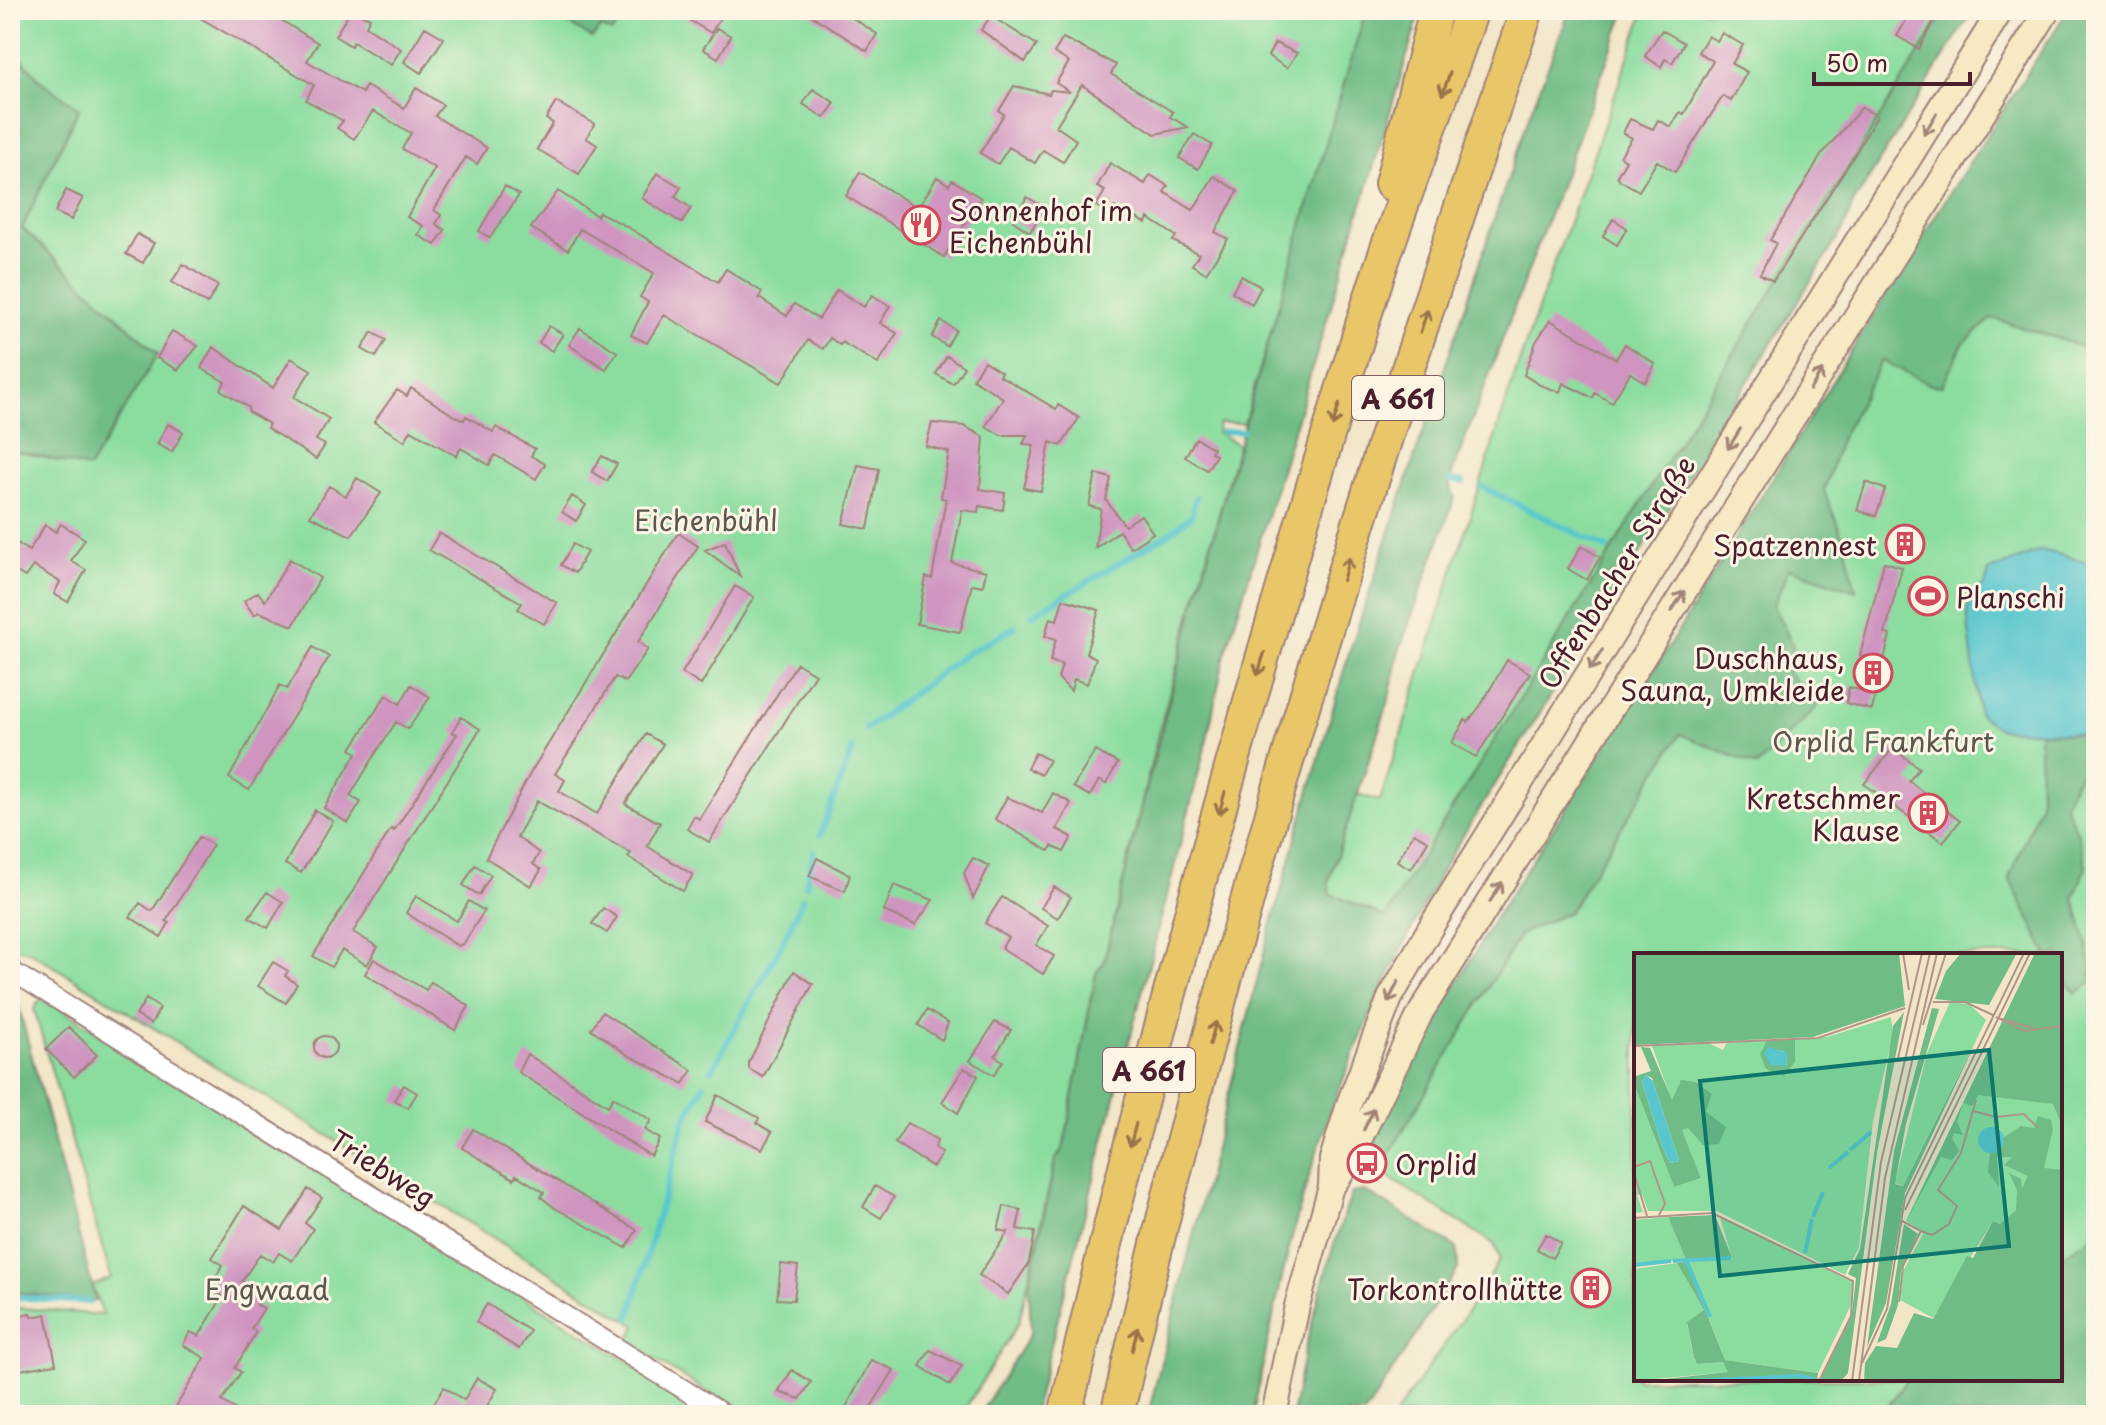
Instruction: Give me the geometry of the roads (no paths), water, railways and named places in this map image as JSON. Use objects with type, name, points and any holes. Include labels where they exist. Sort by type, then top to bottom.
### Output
[{"type":"highway","points":[[1366,313],[1395,165],[1436,10]]},
{"type":"highway","name":"A 661","points":[[1065,1415],[1145,1087],[1243,727],[1366,313],[1472,10]]},
{"type":"highway","name":"A 661","points":[[1117,1415],[1262,845],[1373,478],[1527,10]]},
{"type":"highway","points":[[1478,155],[1544,10]]},
{"type":"main road","name":"Offenbacher Straße","points":[[1274,1415],[1297,1306],[1331,1187],[1332,1159],[1350,1101],[1390,998],[1411,959],[2001,10]]},
{"type":"main road","name":"Offenbacher Straße","points":[[1331,1187],[1346,1167],[1421,1012],[2048,10]]},
{"type":"street","name":"Triebweg","points":[[10,970],[725,1415]]},
{"type":"water","points":[[2042,550],[2096,564],[2096,735],[1999,729],[1979,715],[1967,613],[1970,596],[1985,585],[1989,571]]},
{"type":"water","name":"Planschi","points":[[1914,586],[1944,591],[1941,605],[1912,600]]},
{"type":"waterway","points":[[1222,432],[1242,431]]},
{"type":"waterway","points":[[1450,480],[1463,482]]},
{"type":"waterway","points":[[1482,487],[1607,548]]},
{"type":"waterway","points":[[1032,615],[1168,534],[1191,516],[1196,497]]},
{"type":"waterway","points":[[866,729],[964,655],[1015,627]]},
{"type":"waterway","points":[[820,835],[853,748]]},
{"type":"waterway","points":[[806,885],[814,851]]},
{"type":"waterway","points":[[712,1070],[781,946],[803,898]]},
{"type":"waterway","points":[[629,1319],[685,1120],[704,1085]]},
{"type":"waterway","points":[[10,1297],[89,1302]]},
{"type":"place","name":"Sonnenhof im Eichenbühl","points":[[921,225]]},
{"type":"place","name":"Spatzennest","points":[[1905,544]]},
{"type":"place","name":"Planschi","points":[[1928,596]]},
{"type":"place","name":"Duschhaus, Sauna, Umkleide","points":[[1873,673]]},
{"type":"place","name":"Kretschmer Klause","points":[[1928,813]]},
{"type":"place","name":"Orplid","points":[[1367,1163]]},
{"type":"place","name":"Torkontrollhütte","points":[[1591,1288]]},
{"type":"park label","name":"Eichenbühl","points":[[706,519]]},
{"type":"park label","name":"Orplid Frankfurt","points":[[1883,740]]},
{"type":"park label","name":"Engwaad","points":[[267,1288]]}]
